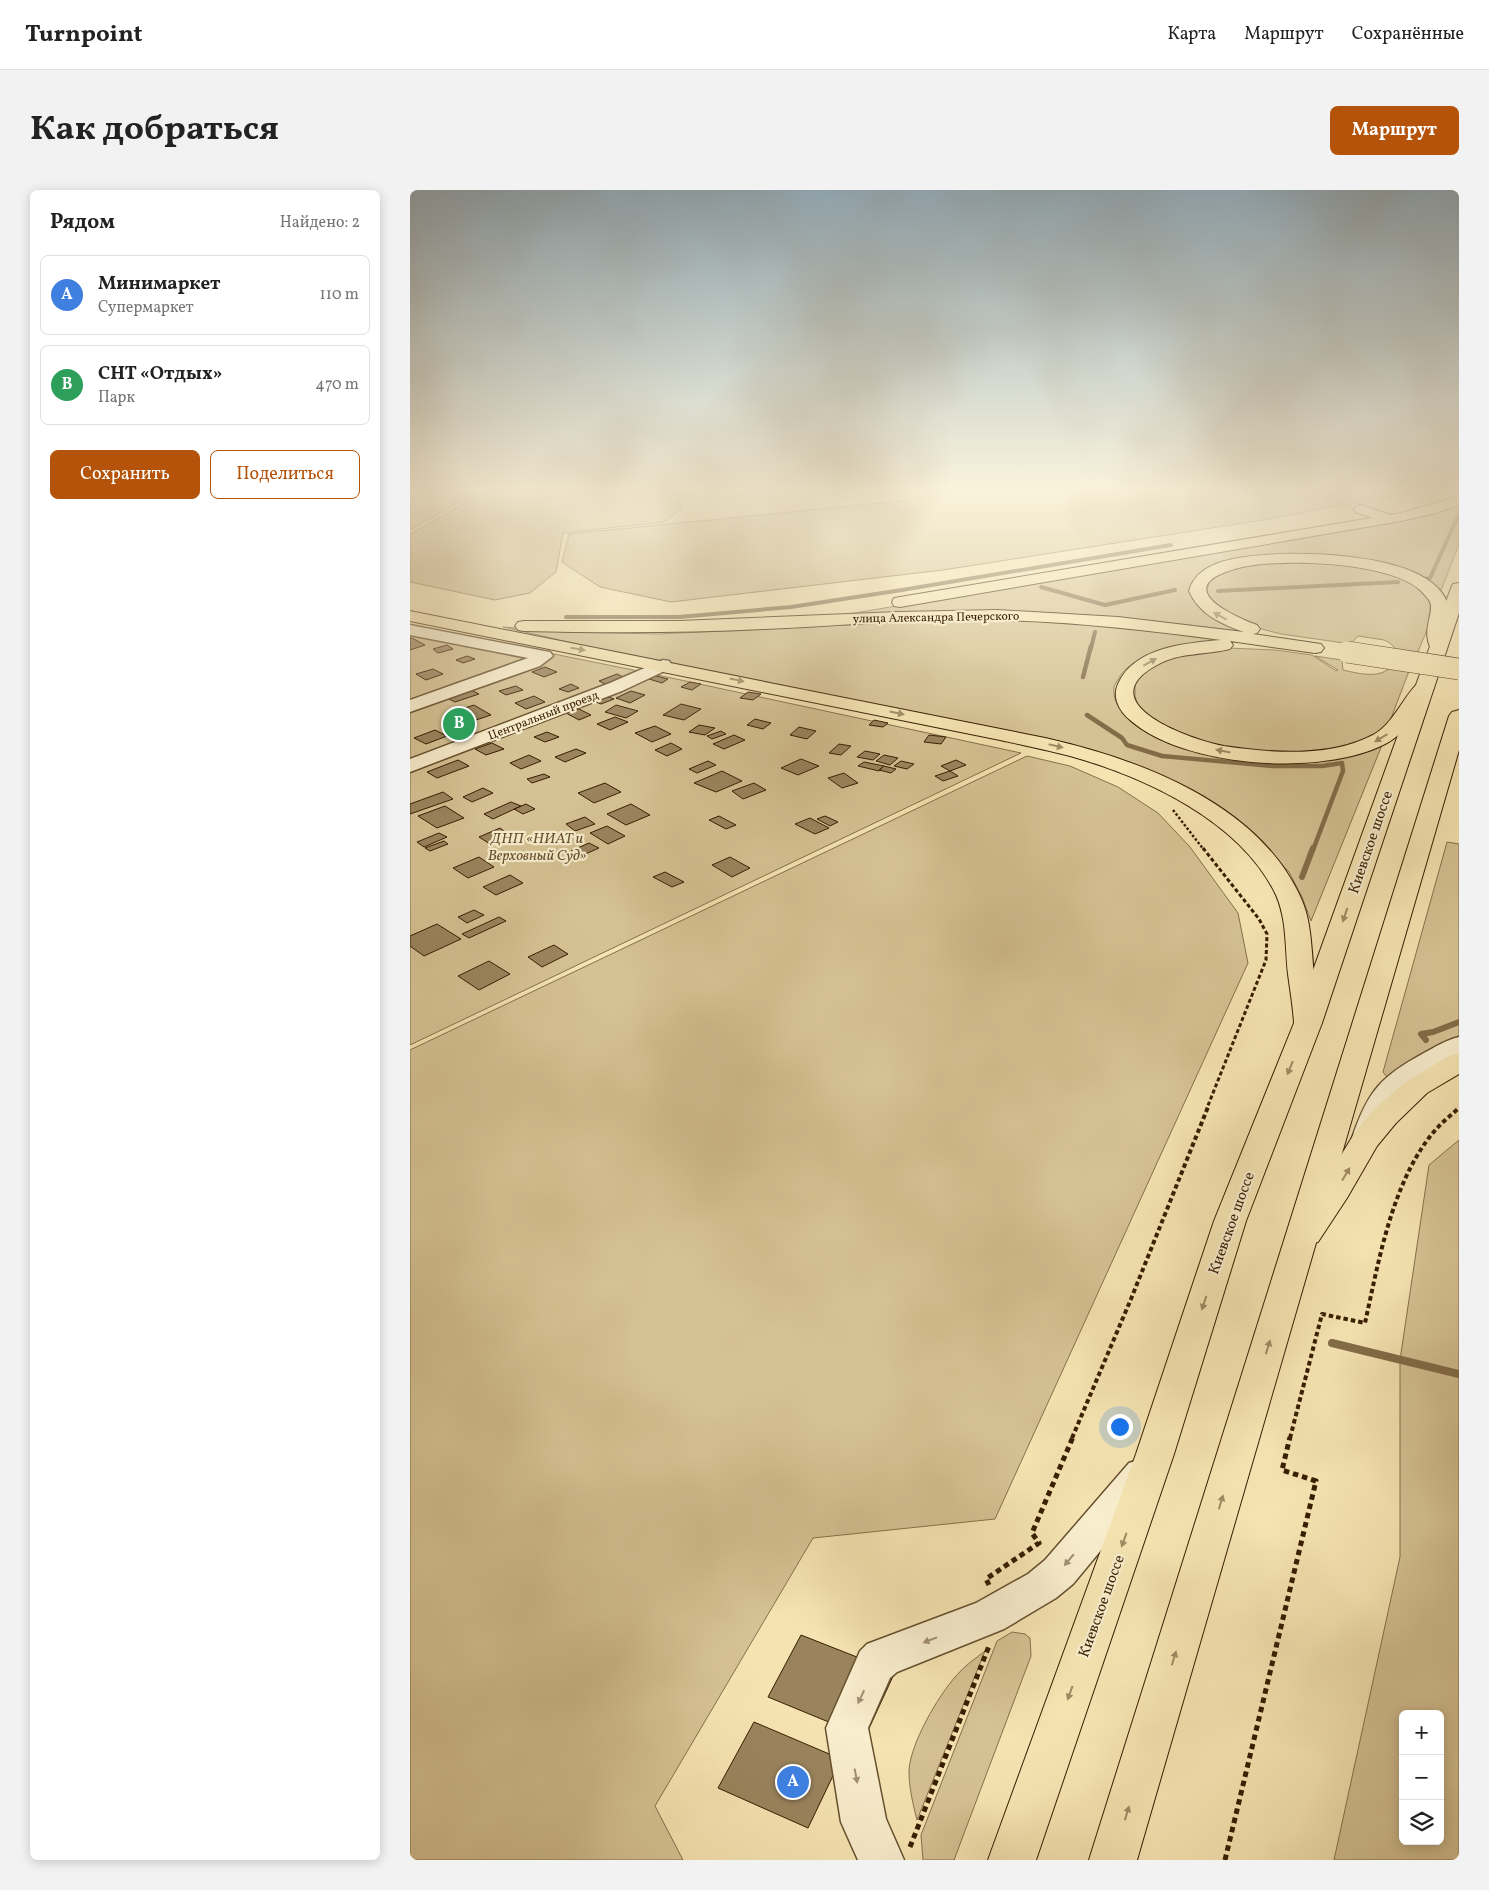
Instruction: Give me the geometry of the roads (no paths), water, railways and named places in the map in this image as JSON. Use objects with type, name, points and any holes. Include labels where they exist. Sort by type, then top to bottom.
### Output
[{"type":"main road","points":[[732,625],[871,607],[1106,567]]},
{"type":"main road","points":[[1225,567],[1212,573],[1200,583],[1198,592],[1201,602],[1219,616],[1259,632],[1315,648]]},
{"type":"main road","points":[[1377,567],[1411,579],[1426,588],[1434,597],[1439,607],[1435,625],[1438,646]]},
{"type":"main road","name":"Киевское шоссе","points":[[1012,1860],[1155,1454],[1230,1221],[1308,1023],[1459,588]]},
{"type":"main road","name":"улица Александра Печерского","points":[[410,604],[497,620],[555,627]]},
{"type":"main road","name":"улица Александра Печерского","points":[[410,612],[488,623],[555,627],[732,625],[891,616],[1023,615],[1134,624],[1315,648]]},
{"type":"main road","points":[[410,616],[655,669],[1068,749],[1128,769],[1195,802],[1246,839],[1265,859],[1287,893],[1298,930],[1301,973],[1308,1023]]},
{"type":"main road","points":[[1424,688],[1408,706],[1393,729],[1378,740],[1355,749],[1333,754],[1300,757],[1240,755],[1192,744],[1151,726],[1138,718],[1127,704],[1125,691],[1129,679],[1146,664],[1172,653],[1228,645],[1315,648],[1459,669]]},
{"type":"main road","points":[[1113,1860],[1459,716]]},
{"type":"main road","points":[[1299,1243],[1336,1190],[1365,1141],[1386,1116],[1405,1096],[1459,1062]]},
{"type":"street","points":[[410,630],[544,656],[534,662],[410,706]]},
{"type":"street","name":"Центральный проезд","points":[[410,766],[616,687],[655,669]]},
{"type":"street","points":[[1365,1141],[1379,1103],[1390,1089],[1411,1073],[1459,1045]]},
{"type":"street","points":[[895,1856],[864,1822],[847,1728],[875,1665],[882,1658],[1002,1610],[1042,1586],[1059,1572],[1142,1474],[1155,1454]]},
{"type":"waterway","points":[[566,617],[679,617],[791,607],[1040,567]]},
{"type":"waterway","points":[[1424,579],[1430,578],[1435,567]]},
{"type":"waterway","points":[[1218,591],[1398,582]]},
{"type":"waterway","points":[[1041,587],[1105,605],[1175,590]]},
{"type":"waterway","points":[[1091,648],[1095,632]]},
{"type":"waterway","points":[[1083,677],[1091,646]]},
{"type":"waterway","points":[[1087,715],[1122,738],[1127,745],[1162,756],[1273,766],[1322,766],[1342,763],[1343,771],[1313,850]]},
{"type":"waterway","points":[[1302,877],[1313,848]]},
{"type":"waterway","points":[[1426,1040],[1421,1034],[1433,1032],[1459,1022]]},
{"type":"waterway","points":[[1332,1343],[1459,1374]]},
{"type":"place","name":"СНТ «Отдых»","points":[[459,724]]},
{"type":"place","name":"Минимаркет","points":[[793,1782]]},
{"type":"park label","name":"ДНП «НИАТ и Верховный Суд»","points":[[537,846]]}]
